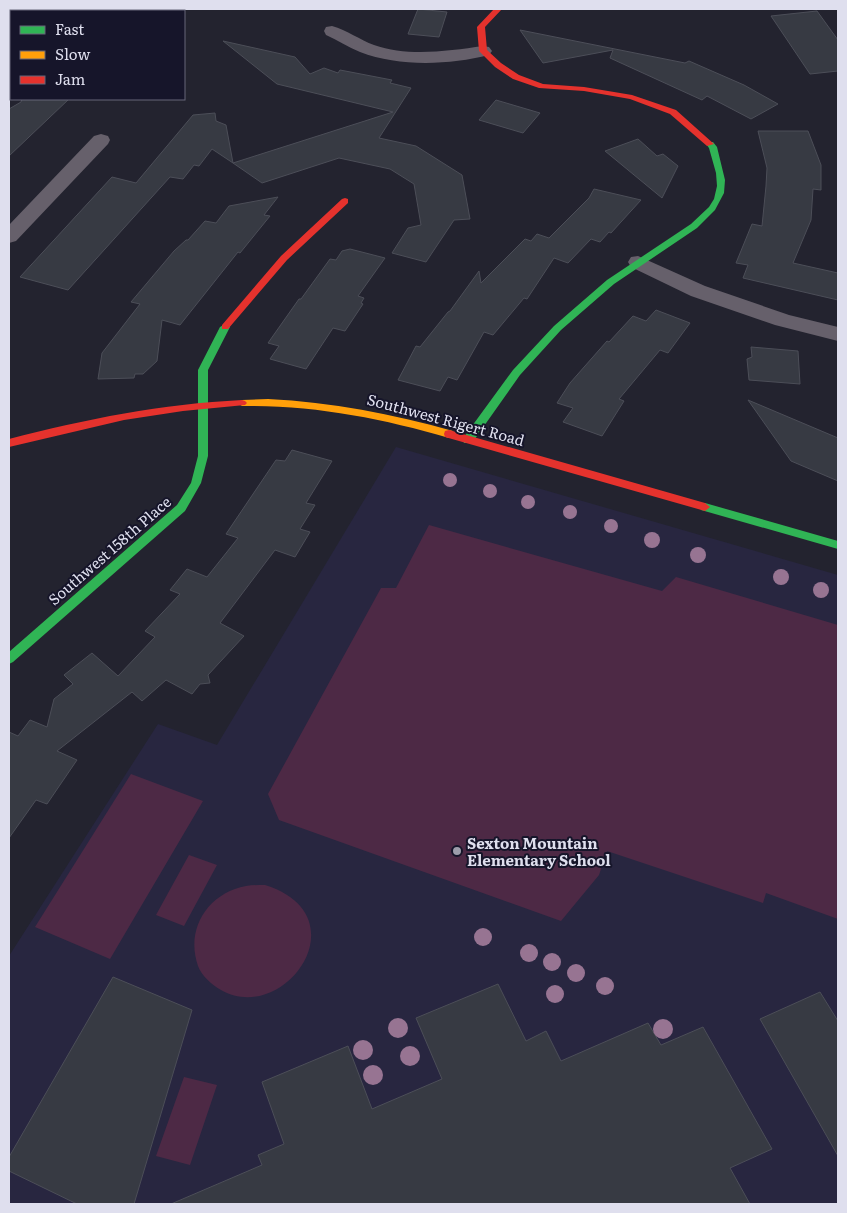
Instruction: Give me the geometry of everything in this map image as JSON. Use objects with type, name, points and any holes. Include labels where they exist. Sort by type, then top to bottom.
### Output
[{"type":"street","points":[[468,440],[534,352],[586,303],[638,262],[669,243],[704,217],[718,200],[721,178],[712,147],[673,112],[632,97],[584,89],[542,86],[516,77],[498,65],[483,51],[481,27],[498,9]]},
{"type":"street","points":[[332,31],[370,50],[403,56],[452,56],[483,51]]},
{"type":"street","points":[[9,237],[101,140]]},
{"type":"street","name":"Southwest 158th Place","points":[[9,659],[181,508],[196,483],[203,456],[203,370],[224,328],[284,258],[345,201]]},
{"type":"street","points":[[638,262],[698,291],[783,320],[838,334]]},
{"type":"street","name":"Southwest Rigert Road","points":[[9,443],[64,427],[156,410],[203,405],[292,403],[357,410],[392,417],[838,545]]},
{"type":"shaded area","points":[[9,9],[99,9],[10,10],[9,87]]},
{"type":"shaded area","name":"Sexton Mountain Elementary School","points":[[396,447],[838,575],[838,1204],[9,1204],[9,956],[158,724],[217,745]]},
{"type":"shaded area","points":[[429,525],[662,591],[676,577],[838,625],[838,919],[766,893],[763,903],[607,851],[599,875],[561,921],[279,820],[268,794],[381,588],[396,588]]},
{"type":"shaded area","points":[[131,774],[203,801],[110,959],[35,927]]},
{"type":"shaded area","points":[[189,855],[217,865],[184,926],[156,915]]},
{"type":"shaded area","points":[[265,885],[294,900],[308,920],[311,941],[303,963],[288,981],[268,993],[245,997],[221,990],[204,976],[198,966],[195,952],[197,926],[211,905],[221,896],[246,886]]},
{"type":"shaded area","points":[[184,1077],[217,1085],[190,1165],[156,1156]]},
{"type":"building","points":[[418,9],[447,12],[439,37],[408,34]]},
{"type":"building","points":[[817,11],[838,40],[838,71],[810,74],[771,16]]},
{"type":"building","points":[[520,30],[685,63],[689,61],[744,85],[778,104],[751,119],[707,96],[702,100],[610,58],[613,50],[543,63]]},
{"type":"building","points":[[223,41],[295,57],[310,74],[324,68],[338,73],[340,70],[392,80],[390,83],[411,88],[379,138],[416,146],[462,175],[470,219],[454,220],[426,262],[392,253],[408,228],[421,225],[414,184],[390,169],[339,158],[262,183],[233,163],[393,112],[277,84]]},
{"type":"building","points":[[22,100],[68,100],[9,156],[9,109]]},
{"type":"building","points":[[496,100],[540,113],[523,133],[479,120]]},
{"type":"building","points":[[215,113],[216,121],[226,125],[233,163],[212,149],[199,166],[194,165],[183,179],[170,177],[68,290],[20,277],[112,177],[136,183],[193,115]]},
{"type":"building","points":[[758,131],[808,131],[821,165],[821,190],[813,189],[811,220],[793,263],[838,273],[838,300],[743,278],[748,265],[736,263],[752,224],[762,226],[767,168]]},
{"type":"building","points":[[638,139],[657,156],[663,154],[678,166],[662,198],[605,151]]},
{"type":"building","points":[[594,189],[641,200],[611,233],[609,232],[600,242],[591,239],[568,263],[554,258],[527,299],[524,298],[493,335],[484,332],[457,380],[448,377],[440,391],[398,380],[416,346],[420,347],[450,311],[479,271],[481,283],[525,239],[531,241],[537,234],[549,238],[589,198]]},
{"type":"building","points":[[278,197],[264,215],[270,216],[240,253],[238,252],[180,325],[162,320],[157,361],[143,374],[135,374],[134,378],[98,379],[102,353],[140,304],[131,302],[174,251],[188,240],[205,221],[216,223],[229,206]]},
{"type":"building","points":[[350,249],[385,258],[358,296],[364,298],[361,303],[363,304],[345,331],[333,328],[306,369],[270,359],[279,346],[268,343],[299,299],[301,299],[330,259],[336,260],[342,251]]},
{"type":"building","points":[[656,310],[690,323],[668,353],[660,350],[619,399],[624,401],[602,436],[563,422],[573,408],[557,403],[570,383],[607,341],[609,342],[633,316],[646,321]]},
{"type":"building","points":[[751,347],[798,351],[800,384],[749,380],[747,359],[752,357]]},
{"type":"building","points":[[748,400],[838,438],[838,481],[791,461]]},
{"type":"building","points":[[292,450],[332,461],[306,503],[315,505],[300,529],[310,532],[295,557],[275,550],[220,623],[244,636],[208,675],[210,683],[200,684],[192,694],[166,680],[142,701],[132,692],[57,751],[77,760],[47,804],[36,800],[9,838],[9,732],[18,736],[30,720],[47,727],[54,699],[73,684],[64,675],[92,653],[118,676],[155,637],[145,631],[180,594],[170,590],[187,569],[207,577],[238,538],[226,534],[276,460],[285,461]]},
{"type":"building","points":[[113,977],[192,1010],[134,1204],[77,1204],[9,1171],[9,1157]]},
{"type":"building","points":[[498,984],[526,1041],[546,1031],[561,1061],[648,1023],[661,1045],[703,1027],[772,1149],[730,1168],[750,1204],[171,1204],[262,1165],[258,1155],[284,1144],[262,1082],[348,1046],[372,1109],[442,1079],[416,1018]]},
{"type":"building","points":[[820,992],[838,1021],[838,1156],[760,1019]]},
{"type":"traffic: fast","points":[[468,440],[534,352],[583,304],[638,262],[694,226],[712,208],[720,193],[721,180],[713,147],[710,144]]},
{"type":"traffic: fast","points":[[9,659],[181,508],[196,483],[203,456],[203,370],[225,327]]},
{"type":"traffic: fast","points":[[705,507],[838,545]]},
{"type":"traffic: slow","points":[[242,403],[321,406],[398,420],[449,434]]},
{"type":"traffic: jam","points":[[498,9],[481,27],[483,51],[498,65],[516,77],[542,86],[584,89],[632,97],[673,112],[710,144]]},
{"type":"traffic: jam","points":[[225,327],[284,258],[345,201]]},
{"type":"traffic: jam","points":[[9,443],[66,428],[153,411],[242,403]]},
{"type":"traffic: jam","points":[[449,434],[705,507]]},
{"type":"place","name":"Sexton Mountain Elementary School","points":[[457,851]]}]
